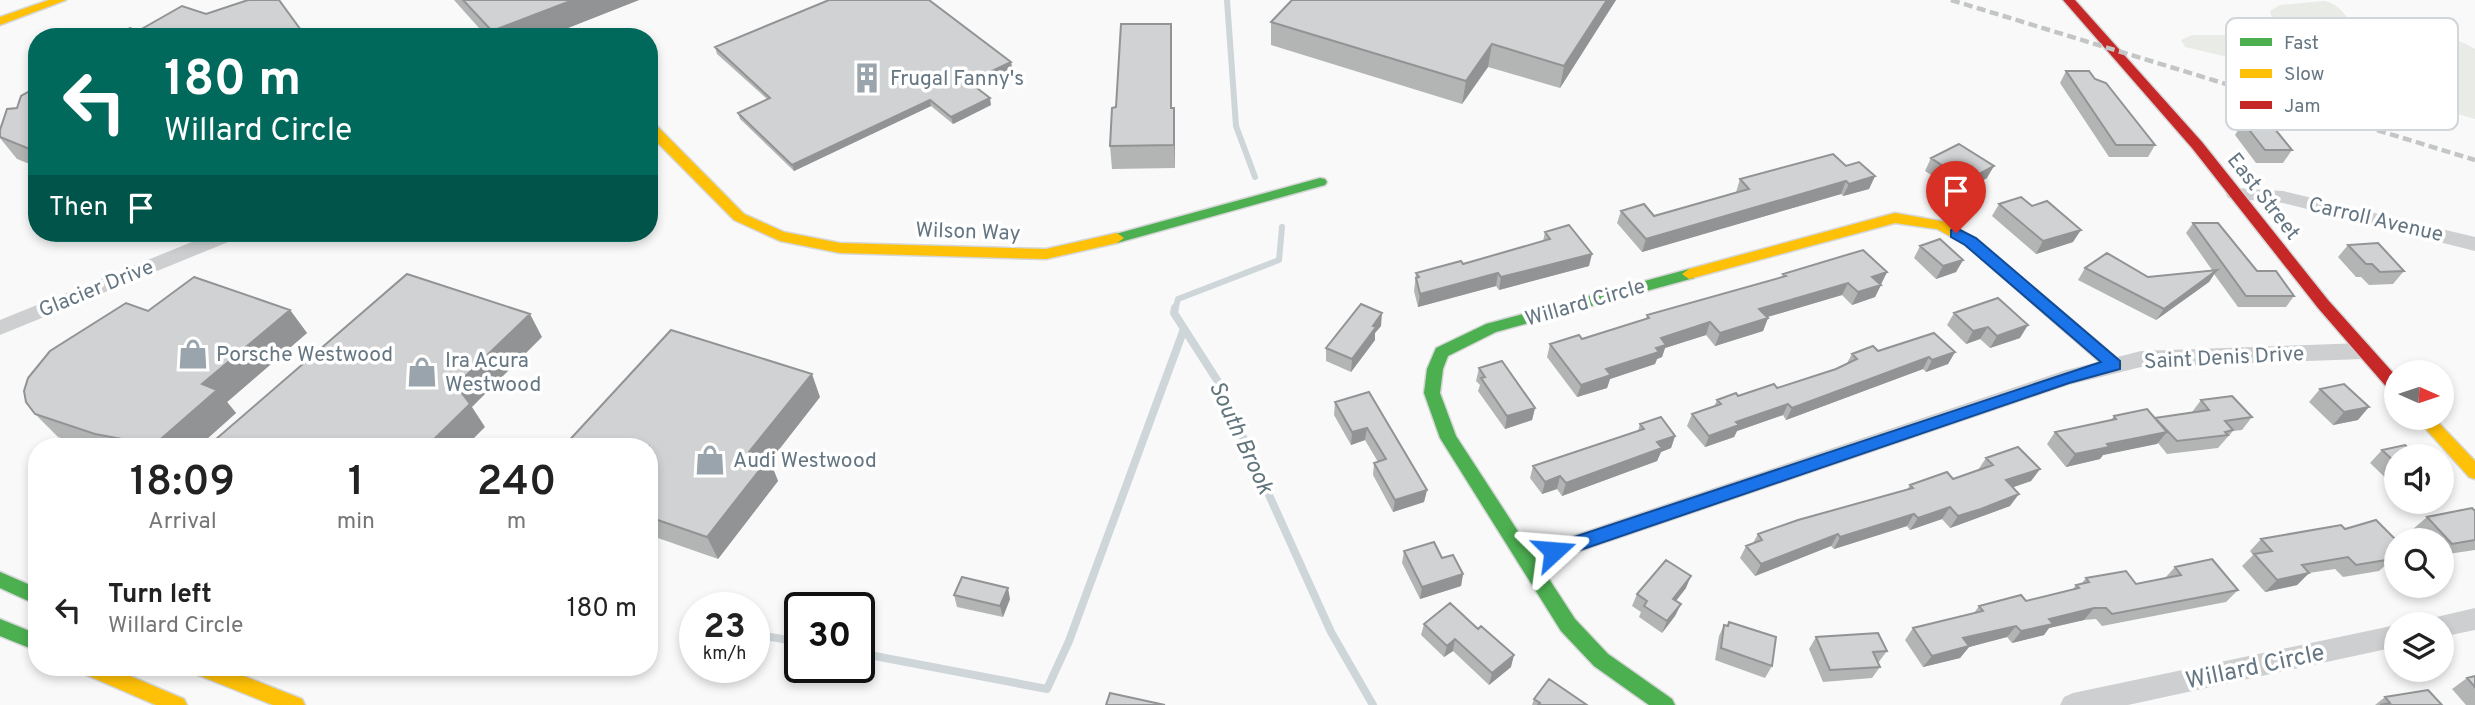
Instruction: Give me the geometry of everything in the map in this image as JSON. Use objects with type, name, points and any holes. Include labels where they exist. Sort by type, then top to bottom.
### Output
[{"type":"street","points":[[1,18],[60,0]]},
{"type":"street","name":"East Street","points":[[2069,0],[2167,109],[2384,374]]},
{"type":"street","name":"Wilson Way","points":[[658,135],[739,217],[780,236],[840,248],[1046,254],[1087,246],[1320,182]]},
{"type":"street","name":"Carroll Avenue","points":[[2235,194],[2283,197],[2475,244]]},
{"type":"street","name":"Willard Circle","points":[[1665,705],[1601,660],[1568,625],[1448,438],[1432,393],[1435,369],[1442,352],[1491,328],[1895,218],[1917,219],[1941,225],[1971,242],[2114,365]]},
{"type":"street","name":"Glacier Drive","points":[[0,328],[209,242]]},
{"type":"street","name":"Saint Denis Drive","points":[[1528,560],[2066,378],[2114,365],[2141,359],[2363,351]]},
{"type":"street","points":[[2435,430],[2475,472]]},
{"type":"street","points":[[0,580],[28,593]]},
{"type":"street","points":[[2454,623],[2475,619]]},
{"type":"street","points":[[0,627],[28,639]]},
{"type":"street","name":"Willard Circle","points":[[2073,705],[2384,639]]},
{"type":"street","points":[[110,676],[177,705]]},
{"type":"street","points":[[222,676],[295,705]]},
{"type":"shaded area","points":[[2324,1],[2336,6],[2347,18],[2272,18],[2270,11],[2280,5]]},
{"type":"shaded area","points":[[2192,35],[2226,35],[2226,57],[2185,47],[2181,40]]},
{"type":"shaded area","points":[[2458,40],[2475,49],[2475,119],[2458,114]]},
{"type":"building","points":[[248,0],[279,0],[299,28],[143,28],[182,6],[206,14]]},
{"type":"building","points":[[463,0],[573,0],[500,28],[489,28]]},
{"type":"building","name":"Frugal Fanny's","points":[[829,0],[929,0],[1011,62],[969,82],[990,98],[951,117],[930,100],[792,165],[738,113],[770,98],[715,47]]},
{"type":"building","points":[[1292,0],[1607,0],[1564,66],[1492,44],[1466,81],[1271,22]]},
{"type":"building","points":[[1121,24],[1171,24],[1174,145],[1110,146],[1112,108],[1116,107]]},
{"type":"building","points":[[2066,71],[2089,71],[2095,79],[2106,83],[2155,145],[2116,145]]},
{"type":"building","points":[[28,92],[28,148],[0,137],[7,109],[17,108],[21,96]]},
{"type":"building","points":[[2249,130],[2276,130],[2292,150],[2265,150]]},
{"type":"building","points":[[1959,144],[1994,166],[1966,181],[1931,158]]},
{"type":"building","points":[[1833,154],[1846,166],[1859,162],[1875,176],[1849,184],[1846,181],[1646,239],[1621,211],[1644,204],[1654,216],[1749,189],[1740,179]]},
{"type":"building","points":[[2021,197],[2032,206],[2047,201],[2081,230],[2043,241],[1999,204]]},
{"type":"building","points":[[2193,223],[2218,223],[2257,271],[2276,271],[2294,296],[2246,296]]},
{"type":"building","points":[[1569,225],[1592,254],[1501,277],[1498,273],[1420,294],[1416,278],[1419,277],[1416,273],[1461,261],[1463,264],[1550,239],[1545,232]]},
{"type":"building","points":[[1940,239],[1963,260],[1943,266],[1920,246]]},
{"type":"building","points":[[2378,243],[2404,271],[2380,272],[2372,264],[2366,264],[2348,245]]},
{"type":"building","points":[[1863,250],[1887,272],[1872,277],[1881,285],[1858,292],[1848,283],[1759,309],[1768,318],[1720,333],[1710,322],[1661,338],[1666,345],[1656,348],[1659,352],[1606,369],[1611,375],[1581,385],[1550,344],[1579,335],[1582,339],[1649,318],[1647,315],[1786,276],[1783,274]]},
{"type":"building","points":[[2107,253],[2148,277],[2217,270],[2164,309],[2085,268]]},
{"type":"building","name":"Ira Acura Westwood","points":[[407,274],[530,314],[456,385],[470,404],[435,438],[217,438]]},
{"type":"building","name":"Porsche Westwood","points":[[194,277],[290,310],[202,384],[217,390],[162,438],[116,438],[95,434],[35,414],[26,402],[24,391],[28,378],[50,351],[126,303],[148,311]]},
{"type":"building","points":[[1998,298],[2028,325],[1997,336],[1988,327],[1973,331],[1954,313]]},
{"type":"building","points":[[1361,304],[1382,313],[1373,326],[1376,327],[1352,359],[1326,348]]},
{"type":"building","name":"Audi Westwood","points":[[671,330],[812,374],[749,452],[769,458],[707,537],[658,520],[658,438],[571,438]]},
{"type":"building","points":[[1934,333],[1955,352],[1932,360],[1929,357],[1792,408],[1788,404],[1736,422],[1739,425],[1709,436],[1692,414],[1721,404],[1717,400],[1736,393],[1738,396],[1774,384],[1777,388],[1836,369],[1857,359],[1852,354],[1873,346],[1878,351]]},
{"type":"building","points":[[1502,361],[1535,408],[1507,416],[1481,378],[1485,377],[1479,368]]},
{"type":"building","points":[[2344,384],[2369,407],[2344,412],[2320,389]]},
{"type":"building","points":[[1369,392],[1427,490],[1395,500],[1374,463],[1386,459],[1367,428],[1352,432],[1335,402]]},
{"type":"building","points":[[2232,396],[2252,417],[2225,421],[2233,430],[2225,432],[2228,435],[2177,441],[2155,418],[2209,410],[2201,400]]},
{"type":"building","points":[[2147,409],[2167,432],[2107,444],[2109,447],[2075,454],[2055,432],[2116,419],[2114,416]]},
{"type":"building","points":[[1661,417],[1675,436],[1657,442],[1662,448],[1566,483],[1560,476],[1545,482],[1533,466],[1644,429],[1640,424]]},
{"type":"building","points":[[2018,447],[2040,469],[2006,480],[2019,494],[1981,509],[1958,516],[1950,507],[1918,518],[1914,514],[1840,537],[1838,534],[1761,564],[1746,546],[1762,540],[1758,534],[1798,520],[1913,488],[1910,485],[1947,472],[1953,479],[1993,465],[1986,458]]},
{"type":"building","points":[[2472,508],[2475,511],[2475,540],[2454,544],[2454,528],[2437,528],[2427,517],[2454,514],[2454,512]]},
{"type":"building","points":[[2376,520],[2384,528],[2384,560],[2356,565],[2348,557],[2302,565],[2309,573],[2277,580],[2254,554],[2272,551],[2261,539],[2341,525],[2345,529]]},
{"type":"building","points":[[1434,542],[1442,558],[1453,555],[1463,574],[1422,587],[1404,551]]},
{"type":"building","points":[[2212,559],[2238,590],[2112,614],[2106,608],[2094,608],[2049,619],[2053,624],[2021,631],[2016,626],[1963,638],[1969,646],[1932,656],[1913,628],[1983,611],[1979,606],[2021,595],[2026,601],[2079,588],[2076,585],[2089,582],[2086,578],[2126,571],[2136,584],[2181,575],[2175,567]]},
{"type":"building","points":[[1666,560],[1691,576],[1673,599],[1681,604],[1667,621],[1644,606],[1647,601],[1637,594]]},
{"type":"building","points":[[962,577],[1008,588],[1000,606],[954,595]]},
{"type":"building","points":[[1450,603],[1478,629],[1481,626],[1514,655],[1492,673],[1455,639],[1447,646],[1424,624]]},
{"type":"building","points":[[1729,622],[1776,637],[1772,666],[1721,648],[1724,625],[1728,626]]},
{"type":"building","points":[[1878,633],[1887,651],[1873,652],[1880,667],[1830,670],[1816,637]]},
{"type":"building","points":[[2475,676],[2475,687],[2467,678]]},
{"type":"building","points":[[1549,679],[1587,705],[1538,705],[1540,703],[1534,699]]},
{"type":"building","points":[[2428,690],[2442,705],[2380,705],[2390,703],[2385,697]]},
{"type":"building","points":[[1110,693],[1165,705],[1106,705]]},
{"type":"waterway","name":"South Brook","points":[[1227,0],[1236,126],[1255,177]]},
{"type":"waterway","name":"South Brook","points":[[1175,310],[1178,299],[1279,260],[1282,227]]},
{"type":"waterway","name":"South Brook","points":[[1175,308],[1174,313],[1217,380],[1331,632],[1373,705]]},
{"type":"waterway","points":[[875,656],[1047,689],[1069,641],[1184,329]]},
{"type":"waterway","points":[[770,637],[784,639]]},
{"type":"railway","points":[[1951,0],[2226,84]]},
{"type":"railway","points":[[2377,130],[2475,160]]},
{"type":"traffic: fast","points":[[1117,238],[1320,182]]},
{"type":"traffic: fast","points":[[1665,705],[1601,660],[1568,625],[1448,438],[1432,393],[1435,369],[1442,352],[1491,328],[1689,274]]},
{"type":"traffic: fast","points":[[0,580],[28,593]]},
{"type":"traffic: fast","points":[[0,627],[28,639]]},
{"type":"traffic: slow","points":[[0,21],[60,0]]},
{"type":"traffic: slow","points":[[658,135],[739,217],[780,236],[840,248],[1046,254],[1117,238]]},
{"type":"traffic: slow","points":[[1689,274],[1895,218],[1941,225],[1971,242],[2114,365]]},
{"type":"traffic: slow","points":[[2435,430],[2475,472]]},
{"type":"traffic: slow","points":[[110,676],[177,705]]},
{"type":"traffic: slow","points":[[222,676],[295,705]]},
{"type":"traffic: jam","points":[[2069,0],[2197,145],[2323,304],[2384,373]]},
{"type":"place","name":"Frugal Fanny's","points":[[867,78]]},
{"type":"place","name":"Porsche Westwood","points":[[193,354]]},
{"type":"place","name":"Ira Acura Westwood","points":[[422,372]]},
{"type":"place","name":"Audi Westwood","points":[[710,460]]},
{"type":"route","points":[[1554,551],[2066,378],[2114,365],[1971,242],[1956,233]]}]
